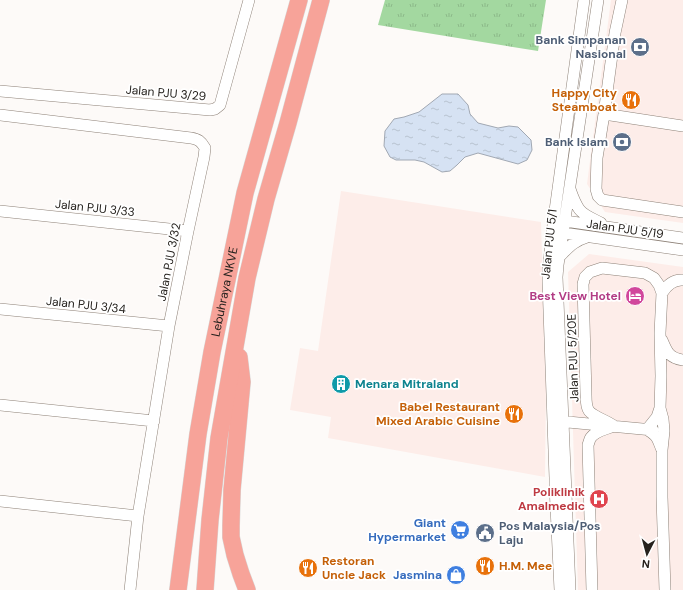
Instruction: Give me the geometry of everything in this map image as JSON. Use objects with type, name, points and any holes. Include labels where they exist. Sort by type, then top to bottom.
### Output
[{"type":"highway","name":"Lebuhraya NKVE","points":[[178,590],[198,434],[212,352],[229,268],[245,193],[298,0]]},
{"type":"highway","name":"Lebuhraya NKVE","points":[[205,590],[210,520],[219,438],[247,278],[266,199],[321,0]]},
{"type":"highway","points":[[236,339],[242,382],[232,490],[231,537],[235,555],[247,590]]},
{"type":"street","name":"Jalan PJU 3/29","points":[[0,91],[210,110],[215,109],[220,105],[249,0]]},
{"type":"street","name":"Jalan PJU 5/1","points":[[570,590],[548,282],[553,225],[584,0]]},
{"type":"street","name":"Jalan PJU 5/1","points":[[560,590],[555,486],[558,421],[557,278],[569,188],[598,0]]},
{"type":"street","points":[[622,0],[615,33],[597,158],[596,189],[598,196],[602,200],[683,212]]},
{"type":"street","points":[[604,114],[683,126]]},
{"type":"street","name":"Jalan PJU 3/32","points":[[0,115],[191,138],[201,141],[205,148],[169,326],[138,516],[130,590]]},
{"type":"street","points":[[569,188],[575,203],[580,210],[608,227]]},
{"type":"street","name":"Jalan PJU 3/33","points":[[0,211],[188,231]]},
{"type":"street","points":[[553,225],[565,221]]},
{"type":"street","name":"Jalan PJU 5/19","points":[[565,221],[683,238]]},
{"type":"street","points":[[553,225],[563,233]]},
{"type":"street","name":"Jalan PJU 5/19","points":[[563,233],[683,250]]},
{"type":"street","points":[[560,256],[572,244],[589,237]]},
{"type":"street","name":"Jalan PJU 5/20E","points":[[614,426],[589,411],[587,406],[583,284],[585,277],[590,272],[602,268],[645,273],[654,278],[662,293]]},
{"type":"street","points":[[646,429],[657,417],[660,408],[660,333],[662,293],[666,286],[672,282],[683,280]]},
{"type":"street","name":"Jalan PJU 3/34","points":[[0,309],[169,326]]},
{"type":"street","points":[[660,333],[670,355],[680,359]]},
{"type":"street","points":[[661,376],[667,365],[680,359]]},
{"type":"street","points":[[0,405],[154,421]]},
{"type":"street","points":[[660,408],[664,431],[662,450],[662,497],[665,590]]},
{"type":"street","points":[[558,421],[664,431]]},
{"type":"street","points":[[592,590],[588,445],[590,439],[598,432],[614,426]]},
{"type":"street","points":[[646,429],[657,437],[662,450]]},
{"type":"street","points":[[0,501],[138,516]]},
{"type":"shaded area","points":[[611,0],[683,0],[683,223],[605,212],[587,184]]},
{"type":"shaded area","points":[[341,191],[541,222],[546,388],[545,477],[328,438],[331,417],[290,410],[300,348],[318,351]]},
{"type":"shaded area","points":[[589,254],[683,267],[683,590],[578,590],[568,272]]},
{"type":"green space","points":[[385,0],[546,0],[538,51],[378,25]]},
{"type":"water","points":[[442,94],[458,94],[468,105],[470,114],[478,123],[498,128],[509,126],[518,127],[531,140],[532,150],[527,160],[518,164],[478,153],[465,157],[450,171],[442,172],[424,162],[415,160],[396,160],[390,157],[384,146],[385,131],[394,119],[419,112]]},
{"type":"place","name":"Bank Simpanan Nasional","points":[[640,47]]},
{"type":"place","name":"Happy City Steamboat","points":[[631,100]]},
{"type":"place","name":"Bank Islam","points":[[622,142]]},
{"type":"place","name":"Best View Hotel","points":[[635,296]]},
{"type":"place","name":"Menara Mitraland","points":[[341,384]]},
{"type":"place","name":"Babel Restaurant Mixed Arabic Cuisine","points":[[514,414]]},
{"type":"place","name":"Poliklinik Amalmedic","points":[[599,499]]},
{"type":"place","name":"Giant Hypermarket","points":[[460,530]]},
{"type":"place","name":"Pos Malaysia/Pos Laju","points":[[485,533]]},
{"type":"place","name":"H.M. Mee","points":[[485,566]]},
{"type":"place","name":"Restoran Uncle Jack","points":[[308,568]]},
{"type":"place","name":"Jasmina","points":[[456,575]]}]
